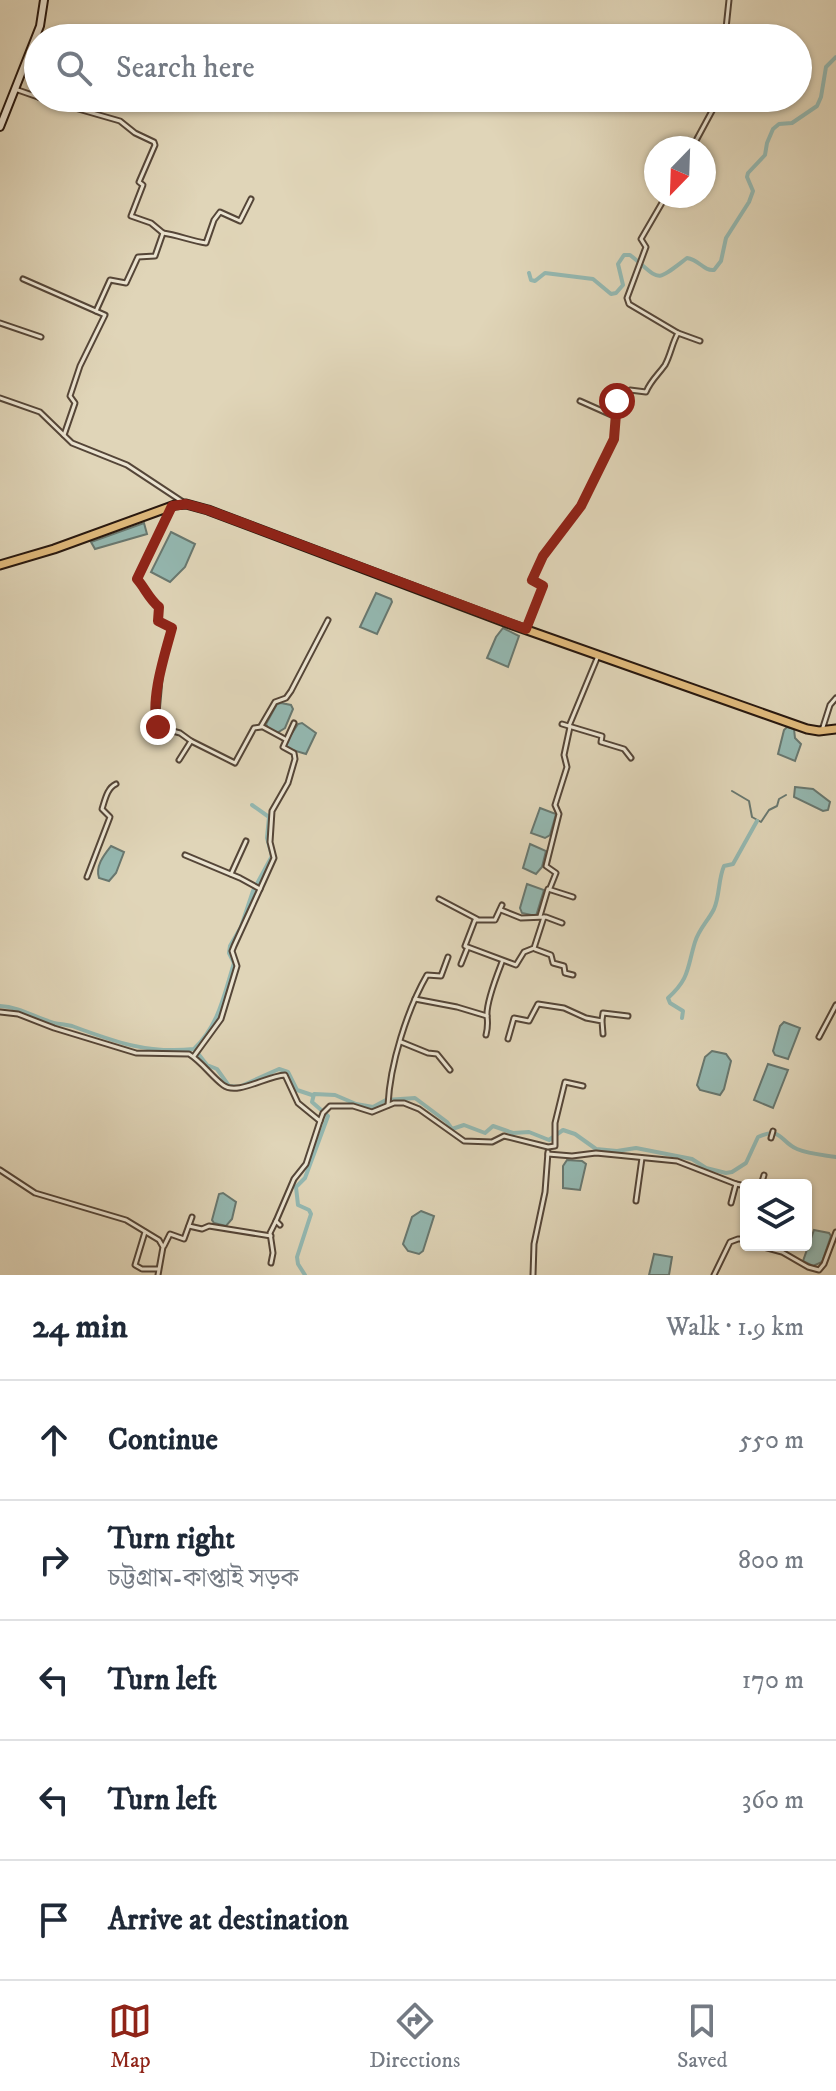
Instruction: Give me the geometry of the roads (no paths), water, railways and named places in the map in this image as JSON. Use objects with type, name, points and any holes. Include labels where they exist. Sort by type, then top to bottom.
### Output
[{"type":"main road","points":[[40,24],[44,0]]},
{"type":"main road","points":[[0,127],[2,115],[24,66]]},
{"type":"main road","points":[[0,565],[172,506],[186,504],[807,729],[836,729]]},
{"type":"street","points":[[726,24],[729,0]]},
{"type":"street","points":[[15,89],[24,92]]},
{"type":"street","points":[[88,112],[120,121],[154,142],[139,182],[143,185],[131,216],[151,223],[163,233],[206,243],[220,212],[240,221],[251,199]]},
{"type":"street","points":[[698,136],[711,112]]},
{"type":"street","points":[[659,208],[641,239],[646,247],[627,302],[678,333],[700,341]]},
{"type":"street","points":[[96,311],[110,280],[126,283],[138,257],[155,256],[163,233]]},
{"type":"street","points":[[23,279],[105,315],[70,396],[75,403],[64,435]]},
{"type":"street","points":[[0,323],[41,337]]},
{"type":"street","points":[[526,629],[543,586],[532,580],[543,556],[581,506],[614,439],[617,395],[626,396],[630,390],[646,392],[652,377],[662,370],[668,359],[678,333]]},
{"type":"street","points":[[0,398],[40,412],[72,443],[127,465],[186,504]]},
{"type":"street","points":[[580,401],[616,417]]},
{"type":"street","points":[[172,506],[137,579],[159,607],[158,621],[172,628],[161,668],[158,727],[180,733],[235,763],[254,728],[262,728],[285,739]]},
{"type":"street","points":[[262,728],[275,702],[286,698],[291,691],[328,620]]},
{"type":"street","points":[[534,948],[548,889],[556,873],[546,866],[559,814],[555,805],[567,767],[564,758],[569,726],[599,655]]},
{"type":"street","points":[[822,731],[830,705],[836,698]]},
{"type":"street","points":[[146,719],[156,722]]},
{"type":"street","points":[[193,1057],[221,1019],[237,966],[232,951],[274,858],[270,842],[272,811],[288,783],[295,759],[294,753],[283,748],[294,723]]},
{"type":"street","points":[[562,724],[602,736],[601,742],[624,749],[631,758]]},
{"type":"street","points":[[179,760],[191,741]]},
{"type":"street","points":[[87,877],[110,817],[102,809],[105,798],[109,789],[116,784]]},
{"type":"street","points":[[231,874],[246,841]]},
{"type":"street","points":[[185,855],[260,889]]},
{"type":"street","points":[[550,888],[573,897]]},
{"type":"street","points":[[439,899],[477,919],[495,920],[502,905]]},
{"type":"street","points":[[500,910],[521,918],[542,917],[562,923]]},
{"type":"street","points":[[477,919],[465,946],[468,948],[516,965],[524,952],[534,948],[551,955],[553,963],[564,966],[565,973],[573,975]]},
{"type":"street","points":[[461,964],[468,948]]},
{"type":"street","points":[[388,1105],[401,1042],[415,999],[427,975],[441,976],[448,957]]},
{"type":"street","points":[[486,1035],[487,1016],[502,962]]},
{"type":"street","points":[[415,999],[487,1016]]},
{"type":"street","points":[[508,1039],[514,1018],[529,1021],[538,1004],[564,1008],[579,1016],[602,1021]]},
{"type":"street","points":[[819,1037],[836,1005]]},
{"type":"street","points":[[0,1012],[18,1014],[136,1053],[180,1053],[193,1057],[224,1087],[241,1089],[270,1076],[285,1075],[298,1103],[320,1121]]},
{"type":"street","points":[[603,1034],[603,1013],[628,1016]]},
{"type":"street","points":[[401,1042],[437,1054],[450,1070]]},
{"type":"street","points":[[271,1263],[271,1236],[276,1221],[294,1179],[306,1164],[324,1112],[336,1105],[372,1112],[388,1105],[411,1105],[464,1141],[492,1142],[504,1136],[548,1147],[557,1143],[554,1135],[565,1082],[583,1086]]},
{"type":"street","points":[[771,1138],[773,1131]]},
{"type":"street","points":[[533,1275],[534,1244],[545,1192],[548,1147]]},
{"type":"street","points":[[548,1154],[572,1156],[596,1153],[692,1165],[740,1185]]},
{"type":"street","points":[[636,1201],[642,1158]]},
{"type":"street","points":[[0,1170],[35,1193],[115,1215],[159,1240],[163,1247]]},
{"type":"street","points":[[763,1179],[764,1175]]},
{"type":"street","points":[[731,1203],[736,1184]]},
{"type":"street","points":[[158,1275],[163,1247],[170,1234],[184,1239],[192,1217]]},
{"type":"street","points":[[276,1221],[280,1225]]},
{"type":"street","points":[[189,1226],[202,1229],[209,1226],[271,1236]]},
{"type":"street","points":[[145,1232],[135,1265],[142,1269],[158,1269]]},
{"type":"street","points":[[778,1251],[819,1270],[836,1232]]},
{"type":"street","points":[[714,1275],[730,1242],[740,1240]]},
{"type":"water","points":[[144,523],[147,534],[95,549],[91,542]]},
{"type":"water","points":[[171,532],[195,544],[185,567],[170,582],[151,572]]},
{"type":"water","points":[[376,593],[392,602],[377,634],[360,627]]},
{"type":"water","points":[[503,628],[519,636],[508,667],[487,658]]},
{"type":"water","points":[[277,704],[291,705],[293,709],[285,728],[277,733],[269,730],[266,724]]},
{"type":"water","points":[[302,723],[316,733],[306,754],[289,749],[285,744],[298,724]]},
{"type":"water","points":[[787,727],[794,729],[795,738],[801,744],[795,761],[778,754]]},
{"type":"water","points":[[795,787],[813,789],[830,802],[828,810],[823,811],[794,797]]},
{"type":"water","points":[[540,808],[556,814],[550,835],[545,838],[531,833]]},
{"type":"water","points":[[530,844],[546,851],[542,867],[536,874],[523,868]]},
{"type":"water","points":[[111,846],[124,852],[116,873],[109,881],[99,878],[98,869]]},
{"type":"water","points":[[527,884],[544,890],[536,916],[522,913],[520,908]]},
{"type":"water","points":[[784,1022],[800,1028],[788,1059],[775,1055],[773,1051]]},
{"type":"water","points":[[712,1051],[726,1054],[731,1061],[720,1095],[700,1090],[697,1085],[705,1057]]},
{"type":"water","points":[[768,1064],[788,1070],[773,1108],[754,1100]]},
{"type":"water","points":[[567,1160],[586,1164],[580,1190],[563,1188],[563,1166]]},
{"type":"water","points":[[223,1193],[236,1202],[232,1219],[226,1226],[212,1220],[219,1194]]},
{"type":"water","points":[[421,1211],[434,1216],[423,1251],[419,1254],[408,1251],[403,1244],[412,1217]]},
{"type":"water","points":[[814,1230],[831,1236],[822,1262],[813,1266],[803,1261],[807,1251],[812,1251]]},
{"type":"water","points":[[654,1254],[672,1257],[669,1275],[649,1275]]},
{"type":"waterway","points":[[812,109],[821,97],[826,67],[836,57]]},
{"type":"waterway","points":[[529,273],[531,280],[535,281],[545,273],[593,279],[611,294],[623,285],[618,264],[624,255],[630,255],[658,276],[687,258],[714,270],[721,261],[726,238],[753,191],[748,173],[765,155],[773,129],[779,124],[792,123],[808,112]]},
{"type":"waterway","points":[[732,791],[749,801],[752,817],[761,822],[769,810],[777,806],[779,799],[786,795]]},
{"type":"waterway","points":[[0,1006],[132,1045],[162,1050],[194,1049],[220,1009],[234,963],[229,953],[230,946],[241,927],[253,891],[272,856],[267,838],[269,817],[252,805]]},
{"type":"waterway","points":[[682,1018],[683,1011],[670,1003],[668,998],[684,978],[697,937],[714,909],[724,866],[733,864],[757,821]]},
{"type":"waterway","points":[[196,1051],[207,1065],[217,1069],[229,1086],[239,1087],[279,1069],[288,1072],[297,1090],[312,1095]]},
{"type":"waterway","points":[[305,1275],[297,1257],[311,1214],[298,1205],[296,1187],[305,1178],[328,1116],[312,1102],[314,1094],[335,1095],[373,1107],[386,1100],[415,1098],[452,1129],[464,1125],[485,1133],[493,1126],[513,1133],[529,1132],[549,1140],[563,1130],[575,1134],[596,1149],[617,1151],[636,1148],[692,1159],[706,1168],[726,1173],[746,1163],[758,1137],[772,1133],[802,1151],[836,1157]]}]
